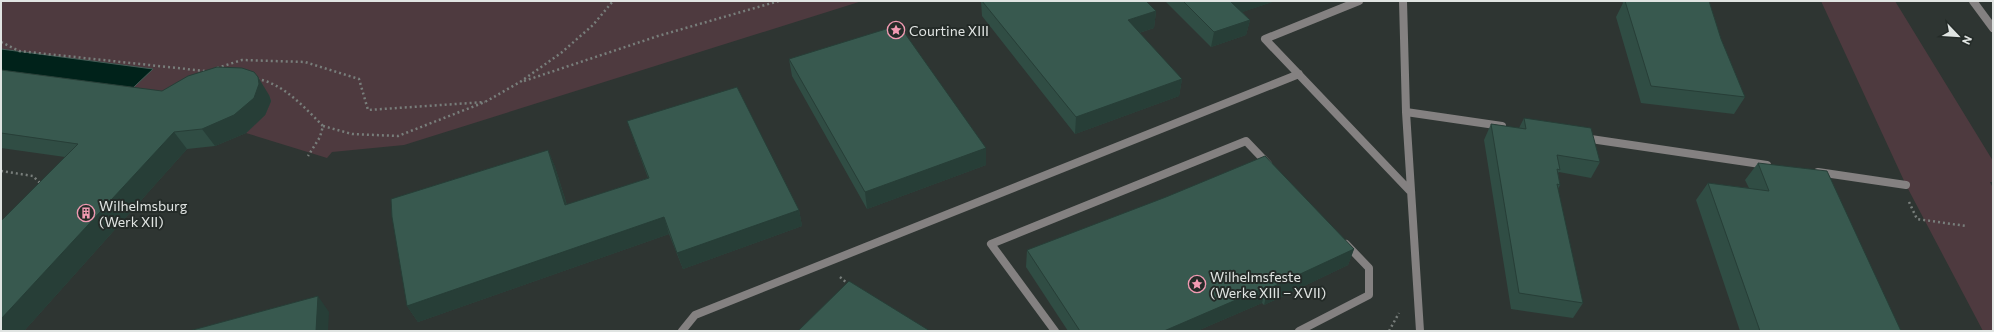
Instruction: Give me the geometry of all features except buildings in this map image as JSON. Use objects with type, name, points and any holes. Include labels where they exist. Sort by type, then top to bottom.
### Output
[{"type":"lane","points":[[1359,1],[1265,39],[1411,192]]},
{"type":"lane","points":[[1403,1],[1406,112],[1420,331]]},
{"type":"lane","points":[[1973,1],[1993,28]]},
{"type":"lane","points":[[682,331],[695,315],[827,261],[1299,74]]},
{"type":"lane","points":[[1406,112],[1508,127]]},
{"type":"lane","points":[[1578,137],[1775,166]]},
{"type":"lane","points":[[1056,331],[991,244],[1246,141],[1273,169]]},
{"type":"lane","points":[[1806,170],[1903,185]]},
{"type":"lane","points":[[1300,331],[1369,295],[1369,268],[1337,235]]},
{"type":"path","points":[[250,80],[262,79],[278,88],[323,126],[352,134],[398,136],[485,102],[520,82],[561,53],[593,25],[613,1]]},
{"type":"path","points":[[520,82],[658,36],[779,1]]},
{"type":"path","points":[[1,42],[19,51],[209,72]]},
{"type":"path","points":[[214,69],[224,64],[242,60],[305,62],[359,79],[368,110],[485,102]]},
{"type":"path","points":[[308,156],[320,137],[323,126]]},
{"type":"path","points":[[1,171],[33,176],[41,185],[35,190]]},
{"type":"path","points":[[1903,185],[1917,219],[1966,226]]},
{"type":"path","points":[[827,261],[842,280],[855,288]]},
{"type":"shaded area","points":[[1,1],[862,1],[404,145],[332,152],[327,158],[246,133],[265,115],[271,101],[1,85]]},
{"type":"shaded area","points":[[1821,1],[1895,1],[1993,161],[1993,182],[1990,182],[1993,188],[1993,331],[1983,331],[1906,185]]},
{"type":"shaded area","points":[[1,49],[153,69],[118,102],[1,86]]},
{"type":"place","name":"Courtine XIII","points":[[896,30]]},
{"type":"place","name":"Wilhelmsburg (Werk XII)","points":[[86,213]]},
{"type":"place","name":"Wilhelmsfeste (Werke XIII – XVII)","points":[[1197,284]]}]
